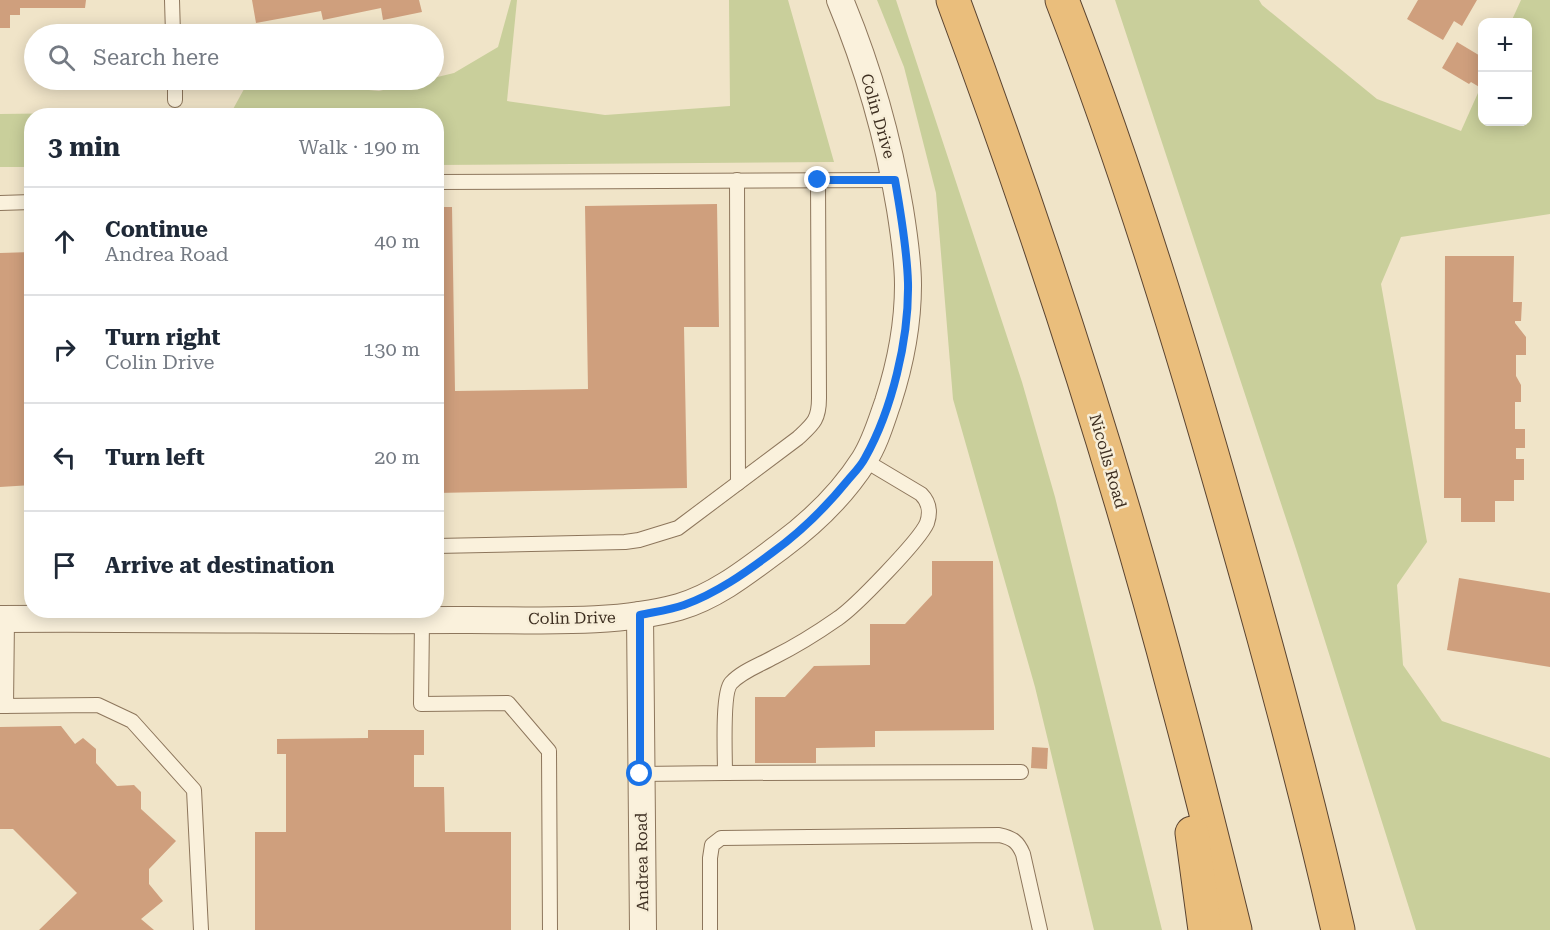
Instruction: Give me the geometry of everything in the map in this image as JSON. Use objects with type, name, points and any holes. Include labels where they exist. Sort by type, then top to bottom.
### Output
[{"type":"highway","name":"Nicolls Road","points":[[953,0],[990,99],[1056,291],[1090,400],[1176,697],[1235,930]]},
{"type":"highway","points":[[1062,0],[1123,169],[1173,320],[1263,632],[1338,929]]},
{"type":"highway","points":[[1176,697],[1205,930]]},
{"type":"street","name":"Colin Drive","points":[[371,618],[422,620],[606,618],[640,615],[682,606],[716,591],[794,537],[831,501],[864,460],[880,426],[894,382],[905,333],[908,285],[905,239],[888,146],[871,85],[840,0]]},
{"type":"street","name":"Andrea Road","points":[[640,615],[643,930]]},
{"type":"street","name":"Colin Drive","points":[[3,619],[54,618]]},
{"type":"lane","points":[[172,0],[173,24]]},
{"type":"lane","points":[[174,90],[175,100]]},
{"type":"lane","points":[[737,180],[738,483]]},
{"type":"lane","points":[[444,546],[624,542],[639,540],[678,528],[798,438],[815,422],[819,411],[818,180]]},
{"type":"lane","points":[[444,182],[895,180]]},
{"type":"lane","points":[[0,203],[24,202]]},
{"type":"lane","points":[[725,773],[725,699],[729,684],[839,618],[871,588],[918,537],[926,525],[929,512],[927,500],[921,494],[864,460]]},
{"type":"lane","points":[[3,619],[3,706],[98,705],[132,721],[194,790],[201,930]]},
{"type":"lane","points":[[422,620],[421,704],[508,703],[549,751],[550,930]]},
{"type":"lane","points":[[640,774],[1021,772]]},
{"type":"lane","points":[[710,930],[710,858],[712,845],[721,838],[999,835],[1011,837],[1018,843],[1023,854],[1040,930]]},
{"type":"green space","points":[[511,0],[517,0],[507,101],[605,115],[730,106],[729,0],[788,0],[834,162],[444,165],[444,108],[234,108],[244,90],[444,90],[444,75],[454,73],[498,47]]},
{"type":"green space","points":[[877,0],[896,0],[1022,382],[1055,497],[1162,930],[1094,930],[1035,687],[953,399],[936,193],[904,67]]},
{"type":"green space","points":[[1115,0],[1259,0],[1262,5],[1377,99],[1461,131],[1478,93],[1478,126],[1532,126],[1532,18],[1513,18],[1521,0],[1550,0],[1550,214],[1401,237],[1381,284],[1427,542],[1397,585],[1403,665],[1442,721],[1550,758],[1550,930],[1416,930],[1297,552]]},
{"type":"green space","points":[[0,114],[24,114],[24,167],[0,167]]},
{"type":"building","points":[[0,0],[86,0],[85,8],[20,8],[20,15],[10,15],[10,28],[0,28]]},
{"type":"building","points":[[252,0],[419,0],[422,12],[383,20],[381,8],[323,20],[321,11],[256,23]]},
{"type":"building","points":[[1418,0],[1477,0],[1462,26],[1454,21],[1443,40],[1407,19]]},
{"type":"building","points":[[1457,42],[1478,55],[1478,86],[1471,82],[1469,84],[1442,68]]},
{"type":"building","points":[[717,204],[719,327],[684,327],[687,488],[444,493],[444,207],[452,207],[455,391],[588,389],[585,206]]},
{"type":"building","points":[[24,252],[24,486],[0,487],[0,253]]},
{"type":"building","points":[[1445,256],[1514,256],[1513,302],[1522,302],[1521,321],[1515,321],[1515,323],[1526,337],[1526,355],[1516,355],[1516,376],[1521,385],[1521,402],[1515,402],[1515,429],[1525,429],[1525,448],[1516,448],[1516,459],[1524,459],[1524,480],[1514,480],[1514,501],[1495,501],[1495,522],[1461,522],[1461,498],[1444,498]]},
{"type":"building","points":[[932,561],[993,561],[994,730],[875,731],[875,747],[816,748],[816,763],[755,763],[755,697],[785,697],[814,666],[870,665],[870,624],[905,624],[932,595]]},
{"type":"building","points":[[1459,578],[1550,593],[1550,667],[1447,650]]},
{"type":"building","points":[[61,726],[75,744],[83,738],[96,749],[96,763],[117,786],[134,785],[141,792],[141,809],[176,841],[149,869],[149,884],[163,901],[141,919],[154,930],[39,930],[77,893],[13,829],[0,829],[0,727]]},
{"type":"building","points":[[368,730],[424,730],[424,755],[414,755],[414,787],[444,787],[445,832],[511,832],[511,930],[255,930],[255,832],[286,832],[286,754],[277,754],[277,739],[368,738]]},
{"type":"building","points":[[1032,747],[1048,748],[1047,769],[1031,768]]},
{"type":"route","points":[[640,774],[640,615],[682,606],[716,591],[794,537],[831,501],[864,460],[880,426],[894,382],[905,333],[908,285],[905,239],[895,180],[818,180]]}]
